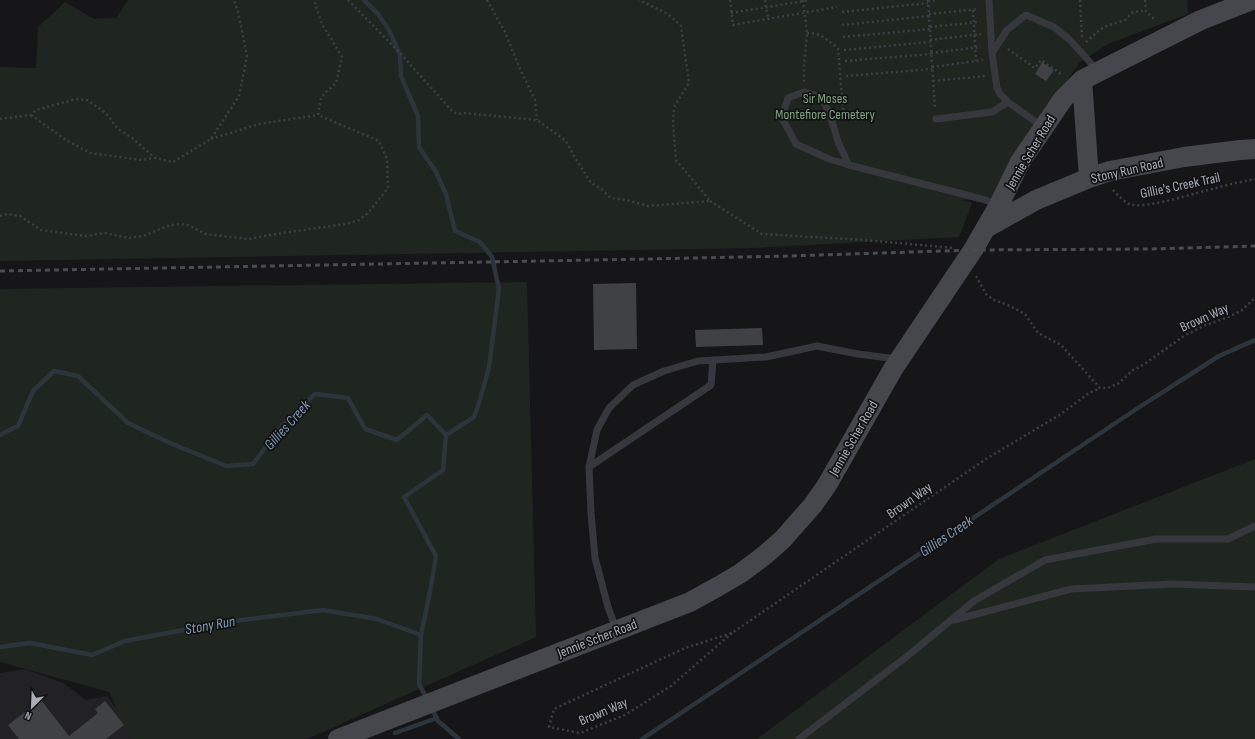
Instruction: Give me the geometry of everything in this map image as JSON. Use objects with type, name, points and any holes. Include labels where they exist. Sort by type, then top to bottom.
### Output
[{"type":"street","name":"Jennie Scher Road","points":[[338,739],[690,602],[741,573],[759,560],[783,539],[813,505],[827,485],[899,359],[970,254],[999,205],[1020,162],[1063,99],[1090,76],[1201,20],[1252,0]]},
{"type":"street","points":[[1089,178],[1090,76]]},
{"type":"street","name":"Stony Run Road","points":[[986,228],[1036,200],[1110,171],[1184,157],[1255,149]]},
{"type":"lane","points":[[989,0],[991,33],[995,44],[993,56],[997,88],[1000,94],[1008,102],[1043,127]]},
{"type":"lane","points":[[995,44],[1007,30],[1026,15],[1054,27],[1070,40],[1090,76]]},
{"type":"lane","points":[[849,165],[838,142],[831,118],[822,97],[804,92],[788,98],[782,118],[796,144],[829,159],[849,165],[982,199],[999,205]]},
{"type":"lane","points":[[936,119],[992,112],[1008,102]]},
{"type":"lane","points":[[616,631],[595,558],[589,467],[597,430],[609,408],[634,385],[664,371],[698,361],[766,357],[818,346],[858,354],[899,359]]},
{"type":"lane","points":[[589,467],[711,385],[713,360]]},
{"type":"lane","points":[[799,739],[910,654],[974,601],[1045,560],[1156,540],[1228,539],[1255,526]]},
{"type":"lane","points":[[950,621],[1071,589],[1172,584],[1255,587]]},
{"type":"path","points":[[211,139],[239,96],[247,56],[234,0]]},
{"type":"path","points":[[314,0],[322,24],[342,58],[336,83],[321,97],[318,115]]},
{"type":"path","points":[[348,0],[398,51],[452,112],[458,114],[464,113],[537,120],[566,141],[592,183],[611,198],[628,200],[648,206],[710,201]]},
{"type":"path","points":[[487,0],[505,32],[520,69],[535,100],[537,120]]},
{"type":"path","points":[[639,0],[668,14],[681,26],[690,83],[674,107],[673,123],[676,160],[710,201],[762,234],[865,240],[970,254],[986,294],[992,299],[1025,314],[1038,333],[1061,345],[1100,388]]},
{"type":"path","points":[[734,0],[730,0],[733,25],[837,8]]},
{"type":"path","points":[[765,0],[768,19]]},
{"type":"path","points":[[731,14],[803,0],[810,0]]},
{"type":"path","points":[[803,0],[808,33],[804,66],[804,92]]},
{"type":"path","points":[[842,12],[938,0]]},
{"type":"path","points":[[1080,0],[1083,45],[1097,32],[1125,20],[1133,12],[1146,11]]},
{"type":"path","points":[[1145,0],[1146,11],[1154,19]]},
{"type":"path","points":[[928,2],[936,119]]},
{"type":"path","points":[[842,25],[990,8]]},
{"type":"path","points":[[973,10],[976,61]]},
{"type":"path","points":[[843,37],[990,21]]},
{"type":"path","points":[[808,33],[814,32],[838,49],[844,124]]},
{"type":"path","points":[[844,50],[991,33]]},
{"type":"path","points":[[845,61],[931,54],[995,44],[1035,68],[1041,60],[1061,74]]},
{"type":"path","points":[[846,76],[932,68],[976,61],[993,56]]},
{"type":"path","points":[[933,81],[995,75]]},
{"type":"path","points":[[31,115],[36,110],[64,102],[76,99],[87,100],[106,113],[117,128],[132,138],[155,158]]},
{"type":"path","points":[[0,119],[4,117],[31,115],[66,140],[90,153],[141,160],[155,158],[174,162],[211,139],[260,124],[318,115],[379,141],[387,159],[388,188],[368,213],[359,220],[346,224],[282,233],[248,240],[206,234],[188,225],[182,224],[170,225],[143,236],[129,238],[105,232],[86,236],[40,230],[20,216],[7,214],[0,216]]},
{"type":"path","name":"Gillie's Creek Trail","points":[[1113,190],[1122,199],[1130,204],[1139,205],[1167,201],[1216,187],[1255,179]]},
{"type":"path","name":"Brown Way","points":[[732,633],[685,648],[554,709],[549,727],[580,734],[625,715],[671,686],[732,633],[986,459],[1061,414],[1089,393],[1100,388],[1108,388],[1119,383],[1133,370],[1143,365],[1184,336],[1203,326],[1241,311],[1255,298]]},
{"type":"shaded area","points":[[25,669],[63,683],[86,700],[107,696],[139,739],[0,739],[0,673]]},
{"type":"green space","name":"Sir Moses Montefiore Cemetery","points":[[128,0],[1187,0],[1188,14],[1108,44],[1079,63],[1039,124],[996,198],[962,200],[972,203],[959,237],[754,248],[0,261],[0,67],[36,68],[38,27],[65,2],[94,19],[116,18]]},
{"type":"green space","points":[[527,282],[536,637],[307,739],[130,739],[109,692],[0,662],[0,289]]},
{"type":"green space","points":[[1255,459],[1255,739],[757,739],[999,559]]},
{"type":"building","points":[[1042,62],[1054,70],[1046,81],[1035,74]]},
{"type":"building","points":[[636,283],[637,349],[594,350],[593,284]]},
{"type":"building","points":[[762,328],[763,345],[696,347],[695,330]]},
{"type":"building","points":[[41,700],[69,736],[98,713],[95,709],[105,701],[124,725],[106,739],[19,739],[8,725]]},
{"type":"waterway","points":[[364,0],[378,14],[389,30],[400,55],[401,76],[418,116],[419,147],[436,172],[446,194],[455,231],[480,242],[492,257],[499,289],[489,367],[474,417],[446,435]]},
{"type":"waterway","name":"Gillies Creek","points":[[642,739],[1138,408],[1219,356],[1255,340]]},
{"type":"waterway","name":"Gillies Creek","points":[[0,435],[18,426],[33,391],[54,371],[78,376],[128,423],[170,443],[226,466],[253,464],[281,427],[315,394],[348,398],[365,429],[397,440],[427,415],[446,435],[443,470],[404,497],[436,556],[421,635],[419,684],[427,699]]},
{"type":"waterway","name":"Stony Run","points":[[0,647],[30,643],[92,655],[125,641],[226,622],[323,610],[377,619],[421,635]]},
{"type":"waterway","name":"Gillies Creek","points":[[431,707],[438,721],[459,739]]},
{"type":"waterway","points":[[395,733],[437,718]]},
{"type":"railway","points":[[0,271],[789,256],[973,250],[1149,249],[1255,246]]}]
